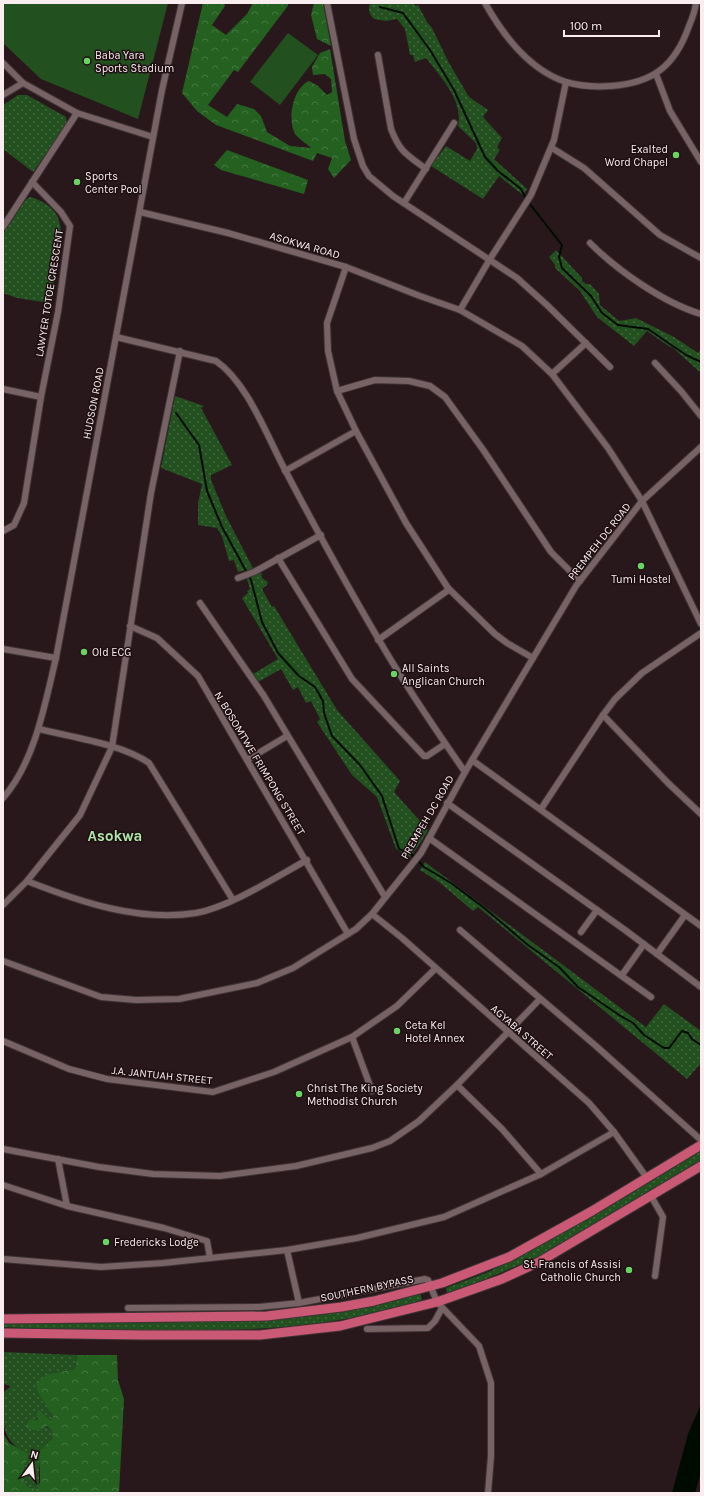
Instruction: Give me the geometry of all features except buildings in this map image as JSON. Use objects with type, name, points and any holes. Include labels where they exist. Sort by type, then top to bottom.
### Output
[{"type":"highway","name":"SOUTHERN BYPASS","points":[[3,1319],[267,1316],[341,1308],[374,1301],[430,1287],[480,1269],[535,1244],[701,1145]]},
{"type":"highway","points":[[3,1333],[142,1336],[263,1335],[340,1326],[440,1305],[539,1262],[701,1166]]},
{"type":"street","name":"HUDSON ROAD","points":[[3,798],[15,784],[39,729],[56,658],[153,137],[182,3]]},
{"type":"street","points":[[328,3],[346,108],[363,166],[376,183],[517,278],[610,367]]},
{"type":"street","points":[[485,3],[504,33],[515,46],[544,71],[566,82],[601,86],[636,83],[656,74],[673,58],[682,46],[698,7]]},
{"type":"street","points":[[378,55],[391,129],[402,151],[426,169]]},
{"type":"street","points":[[3,64],[23,83],[77,113],[153,137]]},
{"type":"street","points":[[656,74],[670,111],[701,162]]},
{"type":"street","points":[[460,310],[490,259],[531,195],[552,148],[566,82]]},
{"type":"street","points":[[3,95],[23,83]]},
{"type":"street","points":[[3,226],[77,113]]},
{"type":"street","points":[[404,203],[454,124]]},
{"type":"street","points":[[552,148],[584,168],[660,236],[701,258]]},
{"type":"street","name":"LAWYER TOTOE CRESCENT","points":[[32,182],[61,212],[70,226],[58,312],[41,397]]},
{"type":"street","name":"ASOKWA ROAD","points":[[140,212],[228,232],[346,267],[460,310],[522,346],[552,374],[608,448],[642,501],[701,624]]},
{"type":"street","points":[[590,243],[601,254],[636,280],[686,310],[701,314]]},
{"type":"street","points":[[346,267],[327,323],[328,351],[337,391],[356,430],[406,523],[448,588],[496,634],[507,643],[533,658]]},
{"type":"street","points":[[116,337],[180,351],[216,361],[227,369],[242,388],[285,471],[378,640],[445,744],[465,772]]},
{"type":"street","points":[[552,374],[586,343]]},
{"type":"street","points":[[3,905],[27,881],[80,815],[112,747],[151,494],[180,351]]},
{"type":"street","points":[[655,363],[682,391],[701,416]]},
{"type":"street","points":[[337,391],[375,380],[409,381],[430,386],[445,397],[484,451],[551,552],[580,581]]},
{"type":"street","points":[[3,388],[41,397],[24,503],[14,525],[3,531]]},
{"type":"street","points":[[285,471],[356,430]]},
{"type":"street","name":"PREMPEH DC ROAD","points":[[3,962],[101,997],[136,1000],[179,999],[257,983],[293,968],[356,929],[372,914],[421,853],[447,803],[472,760],[580,581],[642,501],[701,447]]},
{"type":"street","points":[[238,578],[254,572],[321,535]]},
{"type":"street","points":[[278,558],[352,679],[424,756],[427,756],[445,744]]},
{"type":"street","points":[[378,640],[448,591],[448,588]]},
{"type":"street","points":[[200,602],[264,696],[385,897]]},
{"type":"street","name":"N. BOSOMTWE FRIMPONG STREET","points":[[130,626],[157,638],[198,676],[307,860],[348,934]]},
{"type":"street","points":[[541,809],[615,699],[642,673],[701,633]]},
{"type":"street","points":[[3,649],[56,658]]},
{"type":"street","points":[[603,715],[668,783],[701,814]]},
{"type":"street","points":[[39,729],[112,747],[137,755],[149,763],[233,900]]},
{"type":"street","points":[[247,760],[287,736]]},
{"type":"street","points":[[472,760],[701,926]]},
{"type":"street","points":[[447,803],[644,944],[701,987]]},
{"type":"street","points":[[429,838],[651,997]]},
{"type":"street","points":[[27,881],[67,897],[125,911],[160,915],[197,913],[233,900],[307,860]]},
{"type":"street","points":[[581,932],[597,910]]},
{"type":"street","name":"AGYABA STREET","points":[[372,914],[402,938],[589,1103],[614,1132],[647,1178]]},
{"type":"street","points":[[657,954],[685,915]]},
{"type":"street","points":[[460,930],[701,1140]]},
{"type":"street","points":[[622,975],[644,944]]},
{"type":"street","name":"J.A. JANTUAH STREET","points":[[3,1041],[70,1069],[107,1079],[212,1092],[274,1072],[352,1037],[397,1006],[436,969]]},
{"type":"street","points":[[3,1149],[99,1167],[153,1174],[220,1176],[296,1166],[372,1148],[390,1141],[419,1120],[457,1085],[540,999]]},
{"type":"street","points":[[352,1037],[372,1091]]},
{"type":"street","points":[[457,1085],[502,1129],[541,1174]]},
{"type":"street","points":[[3,1259],[101,1266],[210,1258],[287,1250],[357,1238],[444,1217],[541,1174],[614,1132]]},
{"type":"street","points":[[58,1159],[67,1206]]},
{"type":"street","points":[[3,1185],[67,1206],[164,1228],[208,1241],[210,1258]]},
{"type":"street","points":[[651,1196],[663,1217],[655,1276]]},
{"type":"street","points":[[287,1250],[299,1303]]},
{"type":"street","points":[[128,1308],[259,1307],[299,1303],[394,1286],[423,1278],[428,1280],[430,1287],[440,1305],[479,1346],[491,1383],[491,1456],[488,1493]]},
{"type":"street","points":[[367,1329],[428,1328],[435,1321],[440,1305]]},
{"type":"green space","name":"Baba Yara Sports Stadium","points":[[3,3],[168,3],[138,119],[41,79],[3,43]]},
{"type":"green space","points":[[203,3],[224,3],[225,6],[212,25],[226,35],[247,14],[253,3],[288,4],[238,72],[234,70],[208,105],[227,117],[237,104],[254,109],[261,116],[267,132],[290,146],[311,148],[295,134],[292,120],[293,104],[299,90],[309,81],[318,86],[327,95],[332,92],[331,79],[325,74],[313,75],[312,67],[320,53],[330,49],[345,141],[351,160],[334,178],[328,169],[332,158],[317,153],[313,161],[216,125],[197,111],[182,93]]},
{"type":"green space","points":[[314,3],[323,3],[331,46],[317,39],[311,15]]},
{"type":"green space","points":[[370,3],[414,3],[415,6],[418,5],[469,97],[488,110],[483,117],[502,138],[497,147],[500,150],[494,159],[527,189],[523,195],[499,176],[483,199],[431,166],[446,146],[470,161],[477,149],[476,143],[458,126],[458,107],[450,89],[444,81],[426,58],[415,62],[413,55],[410,55],[405,29],[397,19],[386,21],[374,19],[369,12]]},
{"type":"green space","points":[[288,33],[318,55],[280,105],[250,82]]},
{"type":"green space","points":[[18,95],[27,95],[66,117],[67,125],[33,172],[3,149],[3,105]]},
{"type":"green space","points":[[227,150],[308,180],[304,194],[221,170],[214,165]]},
{"type":"green space","points":[[31,197],[43,202],[51,208],[57,215],[60,223],[61,241],[50,303],[17,298],[3,293],[3,234],[24,202]]},
{"type":"green space","points":[[556,250],[582,278],[582,281],[586,284],[590,284],[599,294],[600,305],[619,321],[636,318],[674,337],[698,353],[701,349],[701,373],[672,347],[647,331],[634,346],[597,317],[580,291],[555,268],[555,265],[549,257]]},
{"type":"green space","points":[[175,396],[204,406],[201,408],[232,465],[211,475],[211,480],[226,516],[256,574],[261,572],[262,578],[268,582],[262,589],[272,607],[274,606],[337,710],[400,781],[394,792],[428,830],[410,857],[396,849],[377,797],[352,775],[317,722],[320,719],[311,701],[306,703],[298,687],[293,690],[281,669],[258,682],[253,674],[278,659],[242,598],[250,589],[244,570],[238,572],[234,560],[229,561],[222,536],[217,528],[198,525],[198,504],[202,484],[161,468]]},
{"type":"green space","points":[[425,862],[646,1027],[664,1004],[701,1031],[701,1063],[687,1079],[478,907],[473,911],[439,882],[420,870]]},
{"type":"green space","points":[[701,1147],[701,1160],[543,1255],[447,1295],[446,1288],[491,1271]]},
{"type":"green space","points":[[420,1292],[422,1300],[358,1317],[260,1329],[161,1331],[3,1327],[3,1319],[264,1319]]},
{"type":"green space","points":[[3,1352],[77,1355],[75,1369],[48,1374],[49,1408],[53,1416],[50,1420],[41,1411],[36,1420],[51,1430],[53,1438],[48,1444],[42,1457],[37,1489],[28,1487],[23,1474],[29,1454],[13,1443],[5,1430],[3,1393],[11,1386],[3,1384]]},
{"type":"green space","points":[[77,1355],[117,1355],[118,1380],[124,1399],[119,1493],[3,1493],[3,1433],[9,1443],[29,1454],[23,1474],[28,1487],[37,1489],[40,1482],[40,1452],[53,1438],[51,1430],[47,1426],[40,1430],[35,1430],[27,1428],[27,1424],[31,1419],[38,1419],[38,1410],[50,1420],[53,1416],[37,1390],[36,1382],[48,1374],[75,1369]]},
{"type":"shaded area","points":[[701,1404],[701,1472],[695,1493],[672,1493],[688,1434]]},
{"type":"waterway","points":[[380,7],[403,13],[430,50],[454,90],[485,157],[498,171],[521,189],[526,199]]},
{"type":"waterway","points":[[529,203],[562,245],[559,257],[562,268],[591,296],[602,313],[618,325],[648,329],[686,355],[701,362]]},
{"type":"waterway","points":[[176,413],[199,445],[207,491],[222,527],[251,580],[262,622],[278,653],[299,676],[315,687],[323,701],[324,713],[332,736],[360,765],[382,796],[399,849],[411,854],[424,867],[451,883],[483,907],[528,945],[559,967],[578,987],[633,1023],[644,1035],[664,1048],[669,1048],[682,1031],[688,1033],[692,1039],[701,1045]]},
{"type":"place","name":"Baba Yara Sports Stadium","points":[[87,61]]},
{"type":"place","name":"Exalted Word Chapel","points":[[676,155]]},
{"type":"place","name":"Sports Center Pool","points":[[77,182]]},
{"type":"place","name":"Tumi Hostel","points":[[641,566]]},
{"type":"place","name":"Old ECG","points":[[84,652]]},
{"type":"place","name":"All Saints Anglican Church","points":[[394,674]]},
{"type":"place","name":"Ceta Kel Hotel Annex","points":[[397,1031]]},
{"type":"place","name":"Christ The King Society Methodist Church","points":[[299,1094]]},
{"type":"place","name":"Fredericks Lodge","points":[[106,1242]]},
{"type":"place","name":"St. Francis of Assisi Catholic Church","points":[[629,1270]]},
{"type":"district","name":"Asokwa","points":[[115,836]]}]
